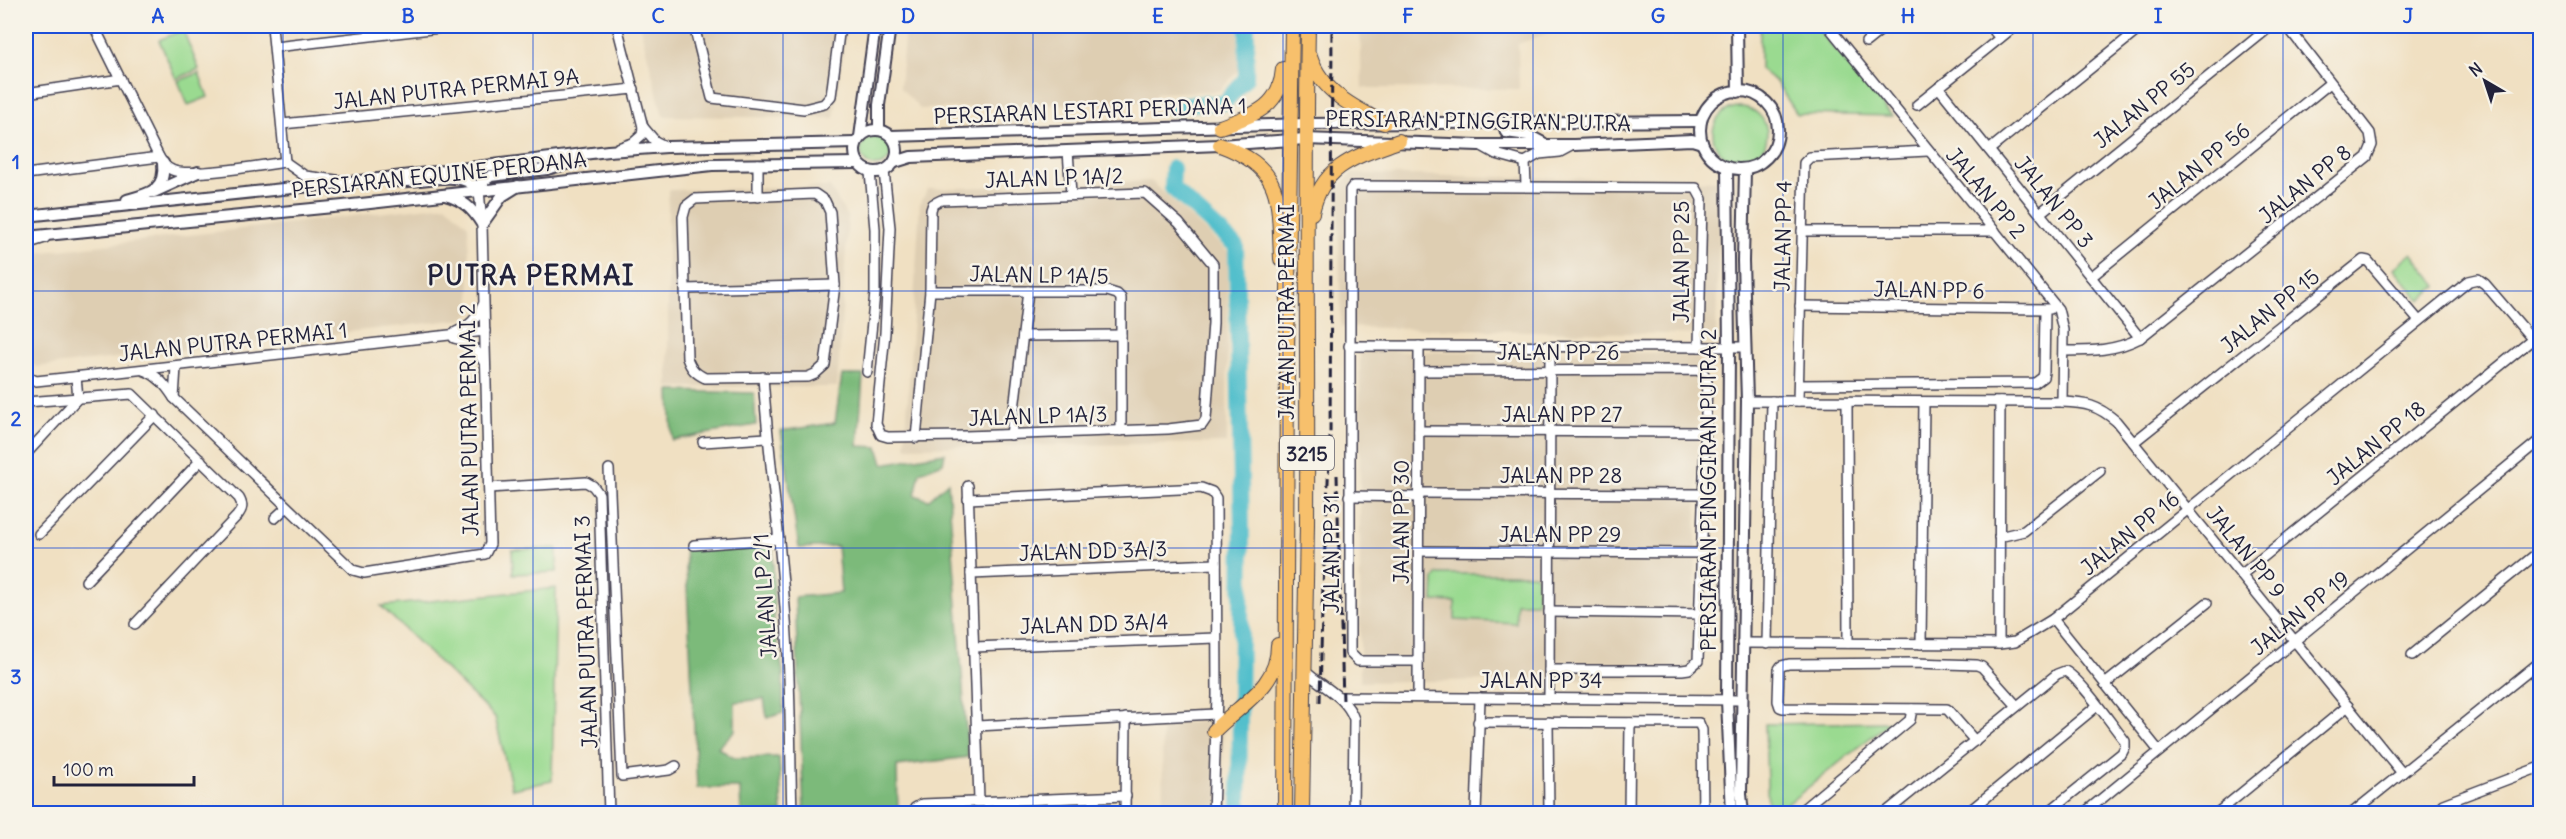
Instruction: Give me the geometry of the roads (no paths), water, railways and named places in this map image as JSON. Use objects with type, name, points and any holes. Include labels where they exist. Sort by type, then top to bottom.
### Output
[{"type":"main road","points":[[1220,127],[1255,114],[1276,95],[1282,84],[1287,26]]},
{"type":"main road","name":"JALAN PUTRA PERMAI","points":[[1286,813],[1289,140],[1292,26]]},
{"type":"main road","name":"JALAN PUTRA PERMAI","points":[[1302,813],[1308,234],[1305,124],[1308,26]]},
{"type":"main road","points":[[1308,50],[1315,72],[1331,90],[1354,108],[1384,123]]},
{"type":"main road","points":[[1308,234],[1316,195],[1324,181],[1353,158],[1399,141]]},
{"type":"main road","points":[[1220,145],[1244,154],[1257,164],[1270,178],[1278,197],[1281,260],[1288,312]]},
{"type":"main road","points":[[1214,731],[1221,717],[1257,694],[1278,660],[1280,564],[1287,516]]},
{"type":"street","points":[[94,26],[161,160],[164,175],[159,185],[151,193]]},
{"type":"street","points":[[272,26],[285,162]]},
{"type":"street","points":[[275,47],[457,26]]},
{"type":"street","points":[[479,190],[482,182],[491,176],[569,164],[633,143],[642,135],[643,127],[617,26]]},
{"type":"street","points":[[694,26],[712,98],[804,109],[824,104],[831,96],[840,26]]},
{"type":"street","points":[[858,140],[872,130],[879,130],[891,136],[897,148],[895,162],[885,171],[870,172],[856,163],[854,153],[858,140],[875,26]]},
{"type":"street","points":[[879,130],[879,105],[890,26]]},
{"type":"street","points":[[1737,26],[1738,92]]},
{"type":"street","name":"JALAN PP 2","points":[[1828,26],[2058,309],[2062,319],[2064,351],[2062,402]]},
{"type":"street","points":[[1866,42],[1886,26]]},
{"type":"street","points":[[1990,26],[2000,38]]},
{"type":"street","points":[[1917,105],[2015,26]]},
{"type":"street","points":[[1989,150],[2143,26]]},
{"type":"street","name":"JALAN PP 55","points":[[2040,213],[2271,26]]},
{"type":"street","name":"JALAN PP 8","points":[[2064,351],[2106,351],[2124,347],[2140,338],[2367,157],[2372,145],[2370,132],[2287,26]]},
{"type":"street","points":[[26,93],[121,80]]},
{"type":"street","name":"JALAN PP 56","points":[[2091,277],[2330,83]]},
{"type":"street","name":"JALAN PP 3","points":[[1939,88],[2140,338]]},
{"type":"street","name":"JALAN PUTRA PERMAI 9A","points":[[282,124],[634,89]]},
{"type":"street","points":[[1728,93],[1751,93],[1762,99],[1774,114],[1778,133],[1774,146],[1757,164],[1745,169],[1727,167],[1716,162],[1707,153],[1702,143],[1701,121],[1711,103],[1728,93]]},
{"type":"street","name":"PERSIARAN PINGGIRAN PUTRA","points":[[1290,124],[1701,121]]},
{"type":"street","points":[[1503,122],[1506,132],[1528,135],[1546,144]]},
{"type":"street","name":"PERSIARAN LESTARI PERDANA 1","points":[[891,136],[1054,132],[1126,127],[1290,124]]},
{"type":"street","points":[[643,127],[655,141],[667,147]]},
{"type":"street","name":"PERSIARAN EQUINE PERDANA","points":[[26,216],[667,147],[858,140]]},
{"type":"street","name":"PERSIARAN LESTARI PERDANA 1","points":[[895,162],[911,157],[1220,145],[1289,140]]},
{"type":"street","name":"PERSIARAN PINGGIRAN PUTRA","points":[[1289,140],[1399,141],[1479,145],[1574,145],[1692,140],[1702,143]]},
{"type":"street","points":[[1479,145],[1496,154],[1526,162],[1539,154],[1560,152],[1574,145]]},
{"type":"street","points":[[1068,151],[1071,194]]},
{"type":"street","name":"JALAN PP 4","points":[[1798,401],[1803,168],[1810,158],[1928,151]]},
{"type":"street","points":[[161,160],[171,170],[180,173],[285,162],[304,176],[348,182]]},
{"type":"street","points":[[26,174],[161,160]]},
{"type":"street","points":[[1526,162],[1526,185]]},
{"type":"street","name":"PERSIARAN EQUINE PERDANA","points":[[26,237],[285,212],[520,184],[712,165],[856,163]]},
{"type":"street","points":[[758,164],[758,197]]},
{"type":"street","name":"PERSIARAN PINGGIRAN PUTRA 2","points":[[1727,167],[1729,347],[1726,700],[1732,813]]},
{"type":"street","name":"PERSIARAN PINGGIRAN PUTRA 2","points":[[1743,813],[1741,794],[1742,643],[1747,401],[1743,261],[1745,169]]},
{"type":"street","name":"JALAN LP 1A/3","points":[[885,171],[890,228],[885,333],[876,424],[881,435],[916,438],[1121,431],[1193,427],[1202,425],[1206,419]]},
{"type":"street","points":[[94,208],[151,193],[198,172]]},
{"type":"street","points":[[867,372],[875,293],[875,229],[870,172]]},
{"type":"street","points":[[378,179],[409,182],[463,178],[473,182],[479,190]]},
{"type":"street","points":[[438,194],[459,199],[474,210],[482,224],[502,196],[520,184]]},
{"type":"street","name":"JALAN PP 25","points":[[1353,186],[1690,187],[1699,191],[1702,199],[1700,347],[1350,346],[1350,190],[1353,186]]},
{"type":"street","name":"JALAN PUTRA PERMAI 2","points":[[143,370],[153,373],[174,398],[347,565],[364,573],[485,554],[490,544],[482,224],[479,190]]},
{"type":"street","name":"JALAN LP 1A/2","points":[[930,291],[931,210],[933,204],[941,200],[1145,193],[1179,223],[1212,260],[1213,322],[1206,419]]},
{"type":"street","points":[[814,194],[825,201],[830,212],[835,285],[827,359],[821,370],[808,377],[705,378],[693,371],[687,358],[683,217],[686,206],[695,199],[758,197],[814,194]]},
{"type":"street","points":[[1802,231],[1995,231]]},
{"type":"street","points":[[26,244],[64,233]]},
{"type":"street","name":"JALAN PP 15","points":[[2134,442],[2363,260],[2368,261],[2419,321]]},
{"type":"street","name":"JALAN PP 16","points":[[1742,643],[1999,644],[2015,642],[2053,619],[2469,281],[2478,279],[2485,284],[2533,339]]},
{"type":"street","points":[[685,289],[835,285]]},
{"type":"street","points":[[916,438],[930,291]]},
{"type":"street","name":"JALAN LP 1A/5","points":[[930,291],[1107,291],[1117,294],[1121,298],[1121,431]]},
{"type":"street","points":[[1011,435],[1028,291]]},
{"type":"street","name":"JALAN PUTRA PERMAI 1","points":[[446,336],[467,328],[478,316],[484,303]]},
{"type":"street","name":"JALAN PP 6","points":[[1800,306],[2058,309]]},
{"type":"street","points":[[1799,385],[2031,384],[2040,380],[2044,372],[2045,309]]},
{"type":"street","name":"JALAN PUTRA PERMAI 1","points":[[26,376],[36,381],[485,331]]},
{"type":"street","points":[[1023,336],[1121,335]]},
{"type":"street","name":"JALAN PUTRA PERMAI 1","points":[[446,336],[465,340],[475,347],[486,365]]},
{"type":"street","points":[[2533,339],[2541,348]]},
{"type":"street","name":"JALAN PP 18","points":[[2241,575],[2533,339]]},
{"type":"street","name":"JALAN PP 31","points":[[1350,346],[1350,653],[1358,661],[1418,661]]},
{"type":"street","name":"JALAN PP 30","points":[[1418,697],[1419,346]]},
{"type":"street","points":[[1549,698],[1550,347]]},
{"type":"street","points":[[1700,347],[1745,347]]},
{"type":"street","points":[[174,398],[176,367]]},
{"type":"street","name":"JALAN PP 26","points":[[1419,371],[1698,370],[1704,374],[1707,382],[1705,432]]},
{"type":"street","points":[[26,454],[78,398],[76,377]]},
{"type":"street","name":"JALAN LP 2/1","points":[[763,377],[787,636],[792,813]]},
{"type":"street","points":[[26,402],[132,394],[239,498],[242,510],[135,624]]},
{"type":"street","name":"JALAN PP 9","points":[[1747,401],[2062,402],[2088,403],[2101,410],[2116,421],[2134,442],[2402,773]]},
{"type":"street","points":[[1767,644],[1772,401]]},
{"type":"street","points":[[1847,402],[1848,643]]},
{"type":"street","points":[[1924,402],[1921,644],[1925,663]]},
{"type":"street","points":[[1999,644],[2000,402]]},
{"type":"street","points":[[39,534],[155,415]]},
{"type":"street","name":"JALAN PP 27","points":[[1419,431],[1705,432]]},
{"type":"street","points":[[1549,670],[1682,670],[1695,666],[1698,661],[1705,432]]},
{"type":"street","points":[[703,442],[767,438]]},
{"type":"street","name":"JALAN PP 19","points":[[2084,813],[2541,440]]},
{"type":"street","points":[[87,581],[201,460]]},
{"type":"street","points":[[609,469],[622,776],[669,770],[676,766]]},
{"type":"street","points":[[1999,537],[2024,531],[2100,471]]},
{"type":"street","name":"JALAN PUTRA PERMAI 3","points":[[489,488],[586,482],[593,486],[599,494],[609,813]]},
{"type":"street","points":[[968,486],[980,800]]},
{"type":"street","points":[[968,498],[1201,488],[1212,492],[1216,498],[1217,695],[1221,717],[1126,718],[977,726]]},
{"type":"street","name":"JALAN PP 28","points":[[1349,496],[1549,493],[1703,494]]},
{"type":"street","points":[[275,518],[287,507]]},
{"type":"street","points":[[694,545],[779,538]]},
{"type":"street","name":"JALAN PP 29","points":[[1419,551],[1701,553]]},
{"type":"street","points":[[2412,656],[2541,551]]},
{"type":"street","name":"JALAN DD 3A/3","points":[[971,574],[1216,564]]},
{"type":"street","points":[[2105,684],[2207,603]]},
{"type":"street","points":[[1549,612],[1700,614]]},
{"type":"street","points":[[2053,619],[2159,751]]},
{"type":"street","name":"JALAN DD 3A/4","points":[[974,646],[1216,638]]},
{"type":"street","points":[[1915,663],[1921,644]]},
{"type":"street","points":[[2351,813],[2541,662]]},
{"type":"street","points":[[1975,741],[1949,710],[1780,707],[1778,701],[1781,666],[1789,664],[1925,663],[1981,666],[2017,706]]},
{"type":"street","points":[[1305,671],[1340,698],[1354,719],[1353,813]]},
{"type":"street","points":[[1884,813],[2057,674],[2065,671],[2073,676],[2125,741],[2124,750],[2046,813]]},
{"type":"street","name":"JALAN PP 34","points":[[1340,698],[1743,700]]},
{"type":"street","points":[[1476,813],[1480,698]]},
{"type":"street","points":[[1966,813],[2097,706]]},
{"type":"street","points":[[2216,813],[2348,706]]},
{"type":"street","points":[[1797,813],[1910,720],[1912,709]]},
{"type":"street","points":[[1125,813],[1126,718]]},
{"type":"street","points":[[1478,722],[1699,723],[1702,730],[1703,813]]},
{"type":"street","points":[[1548,722],[1549,813]]},
{"type":"street","points":[[1629,813],[1630,723]]},
{"type":"street","points":[[1213,813],[1214,731]]},
{"type":"street","points":[[2435,811],[2443,804],[2541,767]]},
{"type":"street","points":[[913,811],[920,805],[980,800],[1126,796]]},
{"type":"waterway","points":[[1172,108],[1179,104],[1224,103],[1246,78],[1247,26]]},
{"type":"waterway","points":[[1173,168],[1172,188],[1236,246],[1242,529],[1239,814]]},
{"type":"railway","points":[[1320,702],[1330,440],[1332,26]]},
{"type":"railway","points":[[1337,475],[1343,702]]},
{"type":"district","name":"PUTRA PERMAI","points":[[531,275]]}]
